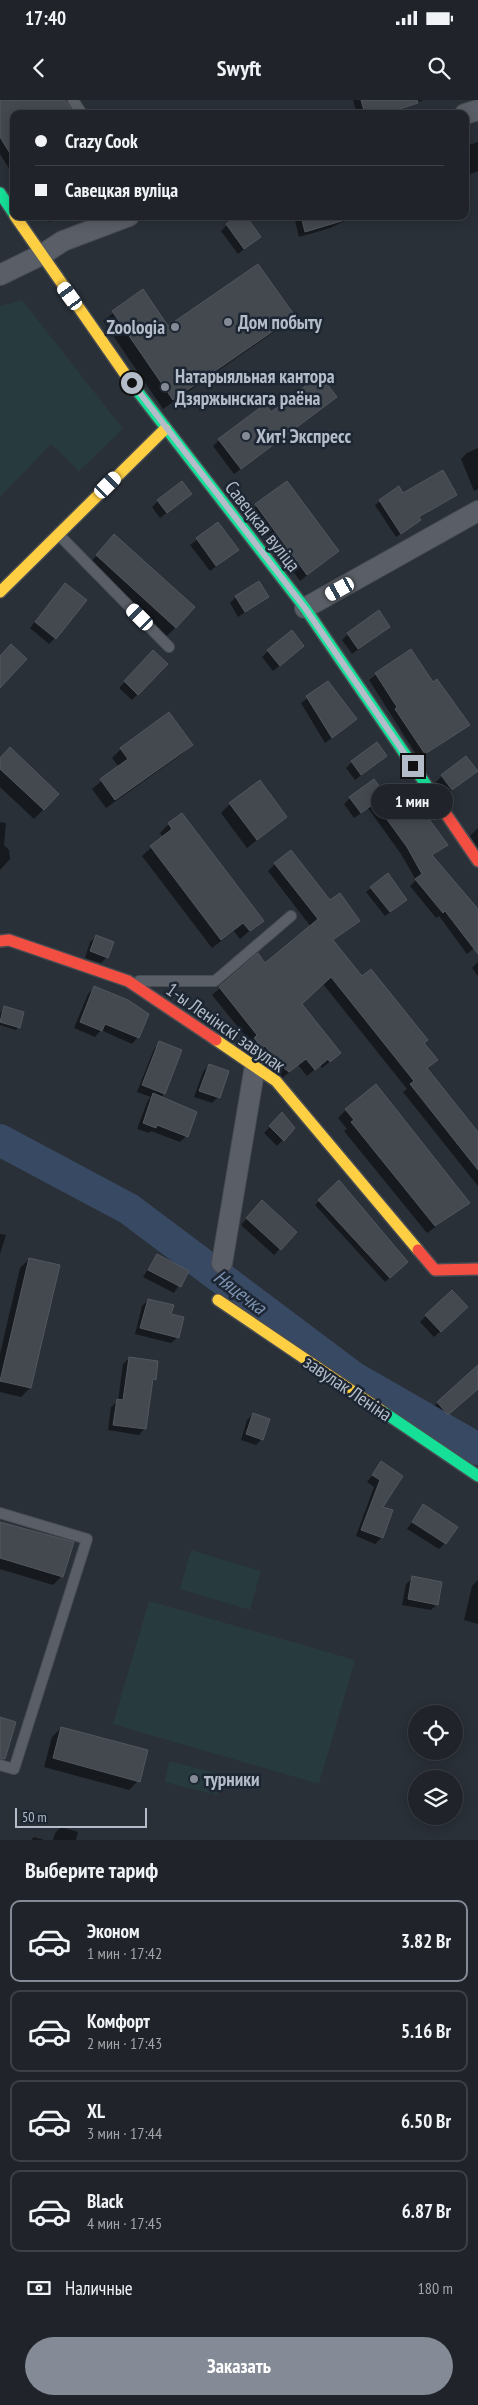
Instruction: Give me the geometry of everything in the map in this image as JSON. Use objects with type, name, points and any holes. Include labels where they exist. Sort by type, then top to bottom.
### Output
[{"type":"street","name":"Савецкая вуліца","points":[[0,192],[10,208]]},
{"type":"street","name":"Савецкая вуліца","points":[[18,220],[165,429],[305,608],[478,861]]},
{"type":"street","points":[[0,275],[43,254],[63,241],[115,220]]},
{"type":"street","points":[[0,592],[165,429]]},
{"type":"street","points":[[305,608],[478,511]]},
{"type":"street","name":"1-ы Ленінскі завулак","points":[[0,941],[9,940],[128,981],[255,1066],[276,1081],[436,1270],[478,1269]]},
{"type":"street","points":[[222,1263],[255,1066]]},
{"type":"street","name":"завулак Леніна","points":[[218,1300],[478,1476]]},
{"type":"lane","points":[[58,535],[169,647]]},
{"type":"lane","points":[[128,981],[215,981],[291,916]]},
{"type":"lane","points":[[0,1513],[87,1539],[14,1769],[0,1765]]},
{"type":"green space","points":[[22,300],[123,429],[79,471],[51,444],[0,497],[0,306]]},
{"type":"green space","points":[[191,1550],[261,1571],[250,1610],[180,1589]]},
{"type":"green space","points":[[149,1601],[355,1660],[319,1784],[113,1724]]},
{"type":"green space","name":"турники","points":[[169,1761],[224,1775],[217,1795],[165,1782]]},
{"type":"building","points":[[0,100],[65,100],[71,110],[10,110],[10,153],[0,137]]},
{"type":"building","points":[[361,100],[417,100],[418,103],[396,110],[364,110]]},
{"type":"building","points":[[232,220],[249,220],[261,237],[244,249],[226,224]]},
{"type":"building","points":[[302,220],[345,220],[305,232]]},
{"type":"building","points":[[258,264],[295,316],[173,400],[112,311],[143,289],[168,326]]},
{"type":"building","points":[[320,375],[337,397],[241,469],[218,439],[265,404],[271,412]]},
{"type":"building","points":[[443,470],[457,495],[419,517],[421,520],[401,534],[379,500],[399,486],[403,493]]},
{"type":"building","points":[[182,481],[192,494],[167,513],[157,500]]},
{"type":"building","points":[[287,481],[339,551],[307,575],[255,504]]},
{"type":"building","points":[[218,522],[239,550],[216,566],[196,538]]},
{"type":"building","points":[[114,534],[195,607],[176,628],[96,555]]},
{"type":"building","points":[[259,581],[269,597],[245,612],[235,596]]},
{"type":"building","points":[[65,583],[87,600],[56,639],[35,622]]},
{"type":"building","points":[[379,610],[390,627],[358,649],[347,633]]},
{"type":"building","points":[[292,630],[304,646],[280,666],[267,650]]},
{"type":"building","points":[[11,644],[27,659],[0,688],[0,656]]},
{"type":"building","points":[[411,649],[433,682],[437,679],[470,725],[425,754],[395,709],[397,707],[375,673]]},
{"type":"building","points":[[153,650],[168,664],[138,695],[124,681]]},
{"type":"building","points":[[328,681],[357,719],[332,738],[306,696]]},
{"type":"building","points":[[169,712],[193,745],[115,800],[100,779],[128,759],[120,748]]},
{"type":"building","points":[[377,742],[387,756],[361,775],[351,761]]},
{"type":"building","points":[[10,747],[59,794],[44,810],[0,769],[0,758]]},
{"type":"building","points":[[466,756],[478,771],[452,790],[441,775]]},
{"type":"building","points":[[374,779],[387,797],[404,785],[448,845],[432,855],[478,909],[478,954],[445,911],[443,913],[415,879],[422,874],[407,847],[375,803],[361,813],[349,797]]},
{"type":"building","points":[[260,780],[287,817],[257,840],[229,803]]},
{"type":"building","points":[[182,813],[264,921],[250,931],[243,923],[221,940],[150,846],[172,829],[168,823]]},
{"type":"building","points":[[291,850],[330,900],[340,893],[360,921],[333,940],[362,976],[371,969],[428,1040],[424,1043],[438,1060],[427,1068],[478,1132],[478,1170],[410,1084],[414,1081],[331,977],[302,1004],[341,1053],[330,1062],[328,1059],[315,1070],[306,1059],[289,1072],[279,1064],[265,1046],[262,1048],[254,1038],[257,1035],[219,987],[258,953],[265,963],[318,919],[274,863]]},
{"type":"building","points":[[388,873],[407,900],[390,912],[370,887]]},
{"type":"building","points":[[96,935],[114,942],[108,958],[90,951]]},
{"type":"building","points":[[94,986],[128,1000],[149,1014],[139,1038],[105,1024],[102,1031],[80,1022]]},
{"type":"building","points":[[4,1006],[24,1012],[20,1028],[0,1022]]},
{"type":"building","points":[[159,1041],[182,1050],[165,1094],[142,1085]]},
{"type":"building","points":[[209,1064],[229,1071],[220,1098],[199,1091]]},
{"type":"building","points":[[376,1084],[470,1203],[435,1226],[351,1122],[354,1120],[345,1109]]},
{"type":"building","points":[[153,1093],[197,1112],[188,1137],[157,1125],[156,1128],[143,1123]]},
{"type":"building","points":[[282,1112],[295,1128],[284,1141],[269,1126]]},
{"type":"building","points":[[339,1180],[408,1262],[390,1278],[318,1200]]},
{"type":"building","points":[[262,1200],[297,1232],[281,1250],[246,1218]]},
{"type":"building","points":[[157,1254],[189,1271],[181,1287],[148,1270]]},
{"type":"building","points":[[29,1258],[60,1265],[31,1388],[0,1381]]},
{"type":"building","points":[[452,1290],[468,1307],[441,1332],[425,1315]]},
{"type":"building","points":[[148,1299],[174,1305],[171,1314],[184,1317],[179,1338],[140,1328]]},
{"type":"building","points":[[129,1357],[158,1361],[156,1380],[153,1379],[146,1429],[113,1425],[117,1399],[123,1400]]},
{"type":"building","points":[[478,1365],[478,1389],[448,1415],[437,1402]]},
{"type":"building","points":[[253,1413],[270,1419],[263,1440],[246,1434]]},
{"type":"building","points":[[381,1461],[403,1476],[383,1507],[393,1510],[383,1538],[361,1530],[380,1480],[372,1475]]},
{"type":"building","points":[[423,1504],[458,1527],[446,1544],[412,1522]]},
{"type":"building","points":[[0,1522],[74,1542],[63,1577],[0,1558]]},
{"type":"building","points":[[412,1576],[442,1582],[438,1605],[408,1599]]},
{"type":"building","points":[[0,1717],[16,1722],[5,1759],[0,1758]]},
{"type":"building","points":[[61,1727],[148,1750],[140,1782],[53,1758]]},
{"type":"waterway","name":"Няцечка","points":[[0,1140],[129,1209],[353,1377],[478,1449]]},
{"type":"traffic: fast","points":[[0,193],[10,208]]},
{"type":"traffic: fast","points":[[132,384],[305,608],[431,792]]},
{"type":"traffic: fast","points":[[382,1411],[478,1476]]},
{"type":"traffic: slow","points":[[18,220],[132,384]]},
{"type":"traffic: slow","points":[[0,592],[165,429]]},
{"type":"traffic: slow","points":[[216,1040],[276,1081],[418,1250]]},
{"type":"traffic: slow","points":[[218,1300],[382,1411]]},
{"type":"traffic: jam","points":[[431,792],[478,861]]},
{"type":"traffic: jam","points":[[0,941],[9,940],[128,981],[216,1040]]},
{"type":"traffic: jam","points":[[418,1250],[435,1270],[478,1269]]},
{"type":"place","name":"Дом побыту","points":[[228,322]]},
{"type":"place","name":"Zoologia","points":[[175,327]]},
{"type":"place","name":"Натарыяльная кантора Дзяржынскага раёна","points":[[165,387]]},
{"type":"place","name":"Хит! Экспресс","points":[[246,436]]},
{"type":"place","name":"турники","points":[[194,1779]]},
{"type":"route","points":[[132,383],[165,429],[305,608],[413,766]]}]
